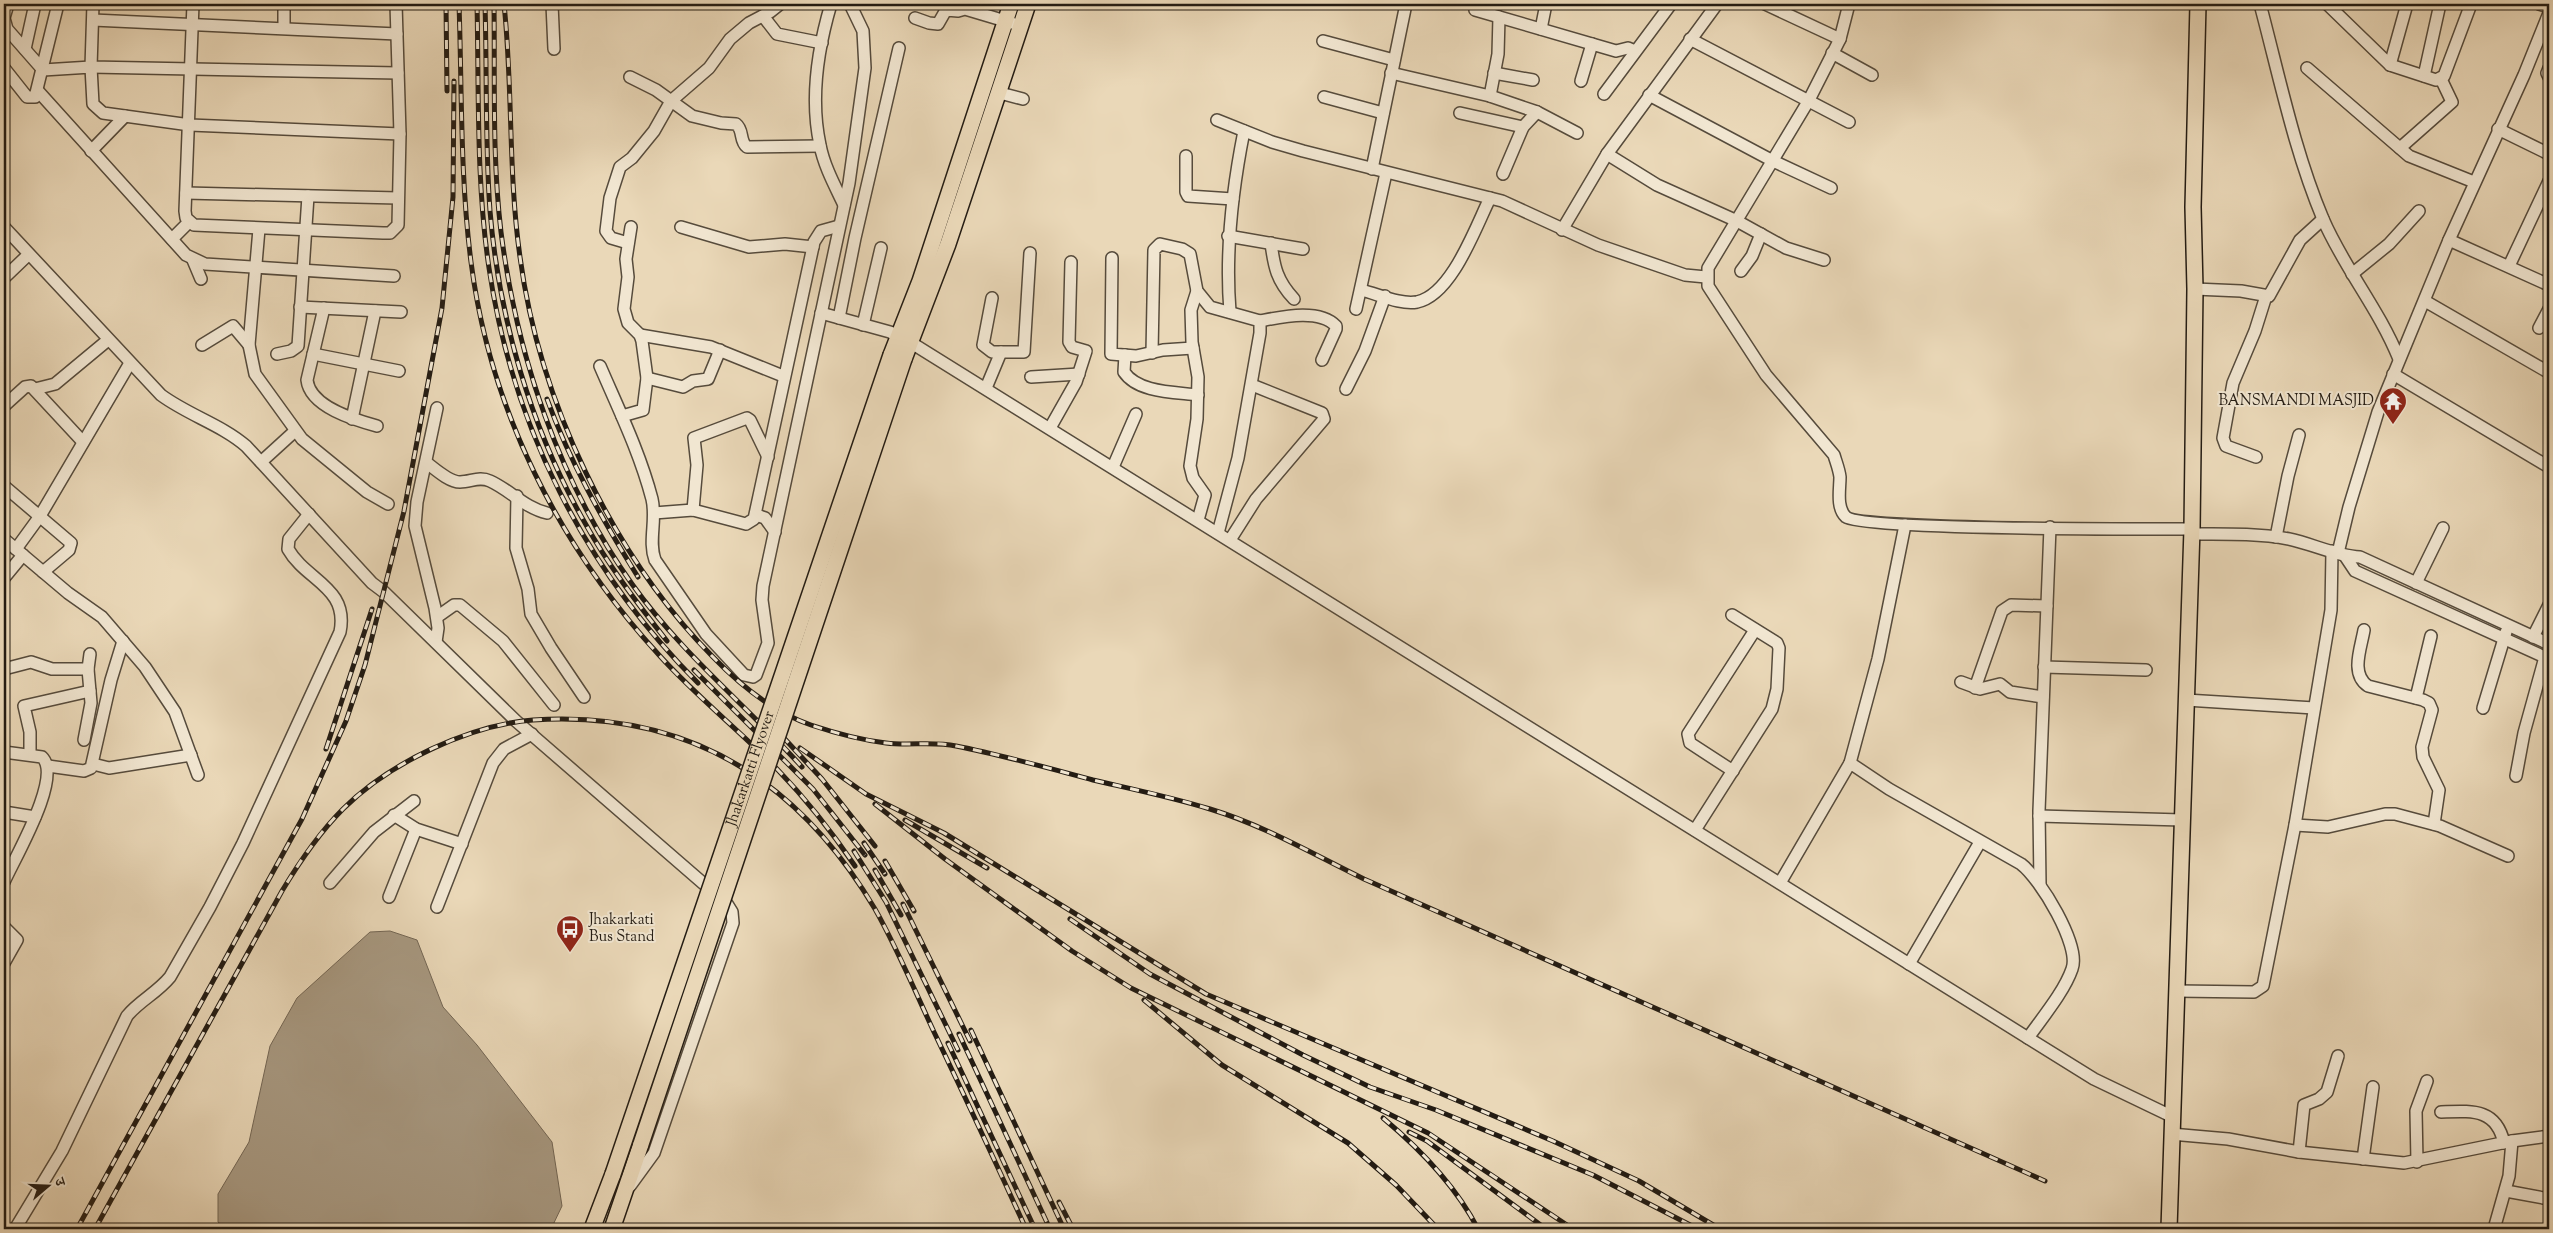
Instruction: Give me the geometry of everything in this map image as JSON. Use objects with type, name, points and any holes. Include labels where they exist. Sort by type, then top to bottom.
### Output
[{"type":"main road","points":[[904,339],[923,272],[1011,4]]},
{"type":"main road","points":[[904,339],[948,244],[1000,93],[1028,4]]},
{"type":"main road","points":[[2169,1229],[2171,1116],[2191,532],[2195,289],[2193,207],[2198,4]]},
{"type":"main road","name":"Jhakarkatti Flyover","points":[[612,1229],[904,339]]},
{"type":"main road","name":"Jhakarkatti Flyover","points":[[592,1229],[603,1203],[898,357]]},
{"type":"street","points":[[8,4],[4,23],[42,70]]},
{"type":"street","points":[[25,48],[35,4]]},
{"type":"street","points":[[4,68],[27,97],[35,97],[58,4]]},
{"type":"street","points":[[93,4],[91,67],[93,104],[103,113],[190,125],[400,134]]},
{"type":"street","points":[[193,4],[190,125],[185,211],[189,222],[194,225],[306,232],[390,233],[398,225],[400,134],[396,4]]},
{"type":"street","points":[[284,4],[284,28]]},
{"type":"street","points":[[552,4],[554,49]]},
{"type":"street","points":[[628,243],[611,238],[606,231],[608,207],[617,170],[632,158],[654,131],[671,101],[709,68],[738,31],[780,4]]},
{"type":"street","points":[[831,4],[822,44],[816,101],[820,146],[844,205]]},
{"type":"street","points":[[600,366],[637,452],[654,513],[652,553],[655,560],[706,634],[749,678],[756,675],[767,650],[763,586],[844,205],[866,68],[863,31],[850,4]]},
{"type":"street","points":[[1372,170],[1406,4]]},
{"type":"street","points":[[1541,29],[1546,4]]},
{"type":"street","points":[[1604,94],[1668,4]]},
{"type":"street","points":[[1562,230],[1607,154],[1717,4]]},
{"type":"street","points":[[1765,4],[1840,39]]},
{"type":"street","points":[[1849,4],[1840,39],[1809,100],[1708,268],[1706,277],[1708,286],[1758,362],[1834,455],[1840,476],[1840,506],[1842,513],[1855,521],[1905,525],[2050,527],[2259,534],[2276,537],[2339,554],[2360,557],[2549,644]]},
{"type":"street","points":[[2260,4],[2301,154],[2323,219],[2352,274],[2386,328],[2399,358]]},
{"type":"street","points":[[2327,4],[2390,66],[2436,80],[2444,76],[2471,5],[2457,4]]},
{"type":"street","points":[[2390,66],[2407,4]]},
{"type":"street","points":[[2424,76],[2440,4]]},
{"type":"street","points":[[2539,4],[2549,7]]},
{"type":"street","points":[[915,18],[930,24],[938,24],[946,10],[958,11],[965,9],[1021,27]]},
{"type":"street","points":[[1475,10],[1616,51],[1628,48],[1635,51]]},
{"type":"street","points":[[2176,991],[2254,992],[2263,986],[2294,825],[2339,554],[2352,498],[2378,412],[2399,358],[2549,12]]},
{"type":"street","points":[[763,16],[777,34],[822,44]]},
{"type":"street","points":[[1490,96],[1498,54],[1499,17]]},
{"type":"street","points":[[93,20],[192,23],[396,34]]},
{"type":"street","points":[[1690,39],[1849,122]]},
{"type":"street","points":[[1324,41],[1394,60]]},
{"type":"street","points":[[1581,81],[1592,44]]},
{"type":"street","points":[[839,318],[855,238],[899,48]]},
{"type":"street","points":[[1832,53],[1872,75]]},
{"type":"street","points":[[42,70],[91,67],[398,74]]},
{"type":"street","points":[[2307,68],[2400,148],[2420,162],[2474,182]]},
{"type":"street","points":[[2549,68],[2547,73],[2549,77]]},
{"type":"street","points":[[1391,73],[1490,96],[1537,112],[1578,133]]},
{"type":"street","points":[[1494,73],[1533,80]]},
{"type":"street","points":[[630,77],[656,90],[698,118],[736,124],[740,129],[742,142],[747,147],[820,146]]},
{"type":"street","points":[[2400,148],[2452,102],[2441,78]]},
{"type":"street","points":[[38,91],[186,255],[194,260],[206,264],[394,276]]},
{"type":"street","points":[[1000,93],[1023,99]]},
{"type":"street","points":[[1649,95],[1773,162],[1831,188]]},
{"type":"street","points":[[1324,97],[1383,113]]},
{"type":"street","points":[[1503,174],[1523,127],[1537,112]]},
{"type":"street","points":[[1460,113],[1523,127]]},
{"type":"street","points":[[92,151],[125,116]]},
{"type":"street","points":[[1217,120],[1272,142],[1386,174],[1513,205],[1562,230],[1685,275],[1706,277]]},
{"type":"street","points":[[2498,129],[2549,154]]},
{"type":"street","points":[[1230,312],[1227,277],[1228,236],[1244,131]]},
{"type":"street","points":[[1607,154],[1657,185],[1737,221],[1794,251],[1824,260]]},
{"type":"street","points":[[1186,156],[1186,192],[1188,196],[1233,199]]},
{"type":"street","points":[[1356,309],[1386,174]]},
{"type":"street","points":[[2509,266],[2549,180]]},
{"type":"street","points":[[186,193],[398,198]]},
{"type":"street","points":[[277,354],[291,351],[298,346],[308,196]]},
{"type":"street","points":[[1361,290],[1417,302],[1440,288],[1454,269],[1490,198]]},
{"type":"street","points":[[2352,274],[2390,244],[2419,211]]},
{"type":"street","points":[[2195,289],[2241,291],[2266,296],[2272,294],[2287,260],[2300,240],[2323,219]]},
{"type":"street","points":[[172,239],[189,222]]},
{"type":"street","points":[[654,513],[693,510],[746,524],[754,519],[783,376],[816,235],[821,231],[839,226]]},
{"type":"street","points":[[4,227],[108,340],[168,400],[236,438],[261,462],[372,583],[384,592],[516,721],[728,904],[732,912],[733,923],[654,1153],[626,1191]]},
{"type":"street","points":[[631,227],[628,243],[625,315],[630,327],[640,335],[720,350],[783,376]]},
{"type":"street","points":[[681,227],[749,247],[784,244],[813,247]]},
{"type":"street","points":[[259,229],[249,345],[255,374],[295,431],[314,450],[367,492],[388,504]]},
{"type":"street","points":[[1741,271],[1752,256],[1761,234]]},
{"type":"street","points":[[1228,236],[1303,248]]},
{"type":"street","points":[[2449,240],[2549,285]]},
{"type":"street","points":[[1271,243],[1276,274],[1283,288],[1294,299]]},
{"type":"street","points":[[1152,353],[1154,250],[1157,246],[1182,249],[1190,254],[1197,290],[1191,310],[1193,348],[1198,370],[1198,395],[1190,466],[1193,478],[1205,495],[1198,520]]},
{"type":"street","points":[[863,325],[880,248]]},
{"type":"street","points":[[992,298],[983,345],[988,351],[1024,352],[1030,253]]},
{"type":"street","points":[[4,278],[28,255]]},
{"type":"street","points":[[1112,258],[1111,354],[1125,355],[1193,348]]},
{"type":"street","points":[[194,260],[201,279]]},
{"type":"street","points":[[1050,428],[1079,374],[1086,351],[1072,347],[1069,342],[1071,262]]},
{"type":"street","points":[[1197,290],[1214,310],[1230,312],[1260,321],[1308,316],[1330,321],[1336,326],[1336,330],[1322,360]]},
{"type":"street","points":[[1346,389],[1365,351],[1385,296]]},
{"type":"street","points":[[2256,457],[2226,446],[2223,438],[2232,388],[2266,296]]},
{"type":"street","points":[[2425,300],[2548,372]]},
{"type":"street","points":[[300,307],[401,312]]},
{"type":"street","points":[[324,308],[308,380],[310,391],[316,399],[352,419],[377,426]]},
{"type":"street","points":[[2539,328],[2549,309]]},
{"type":"street","points":[[352,419],[375,311]]},
{"type":"street","points":[[821,314],[863,325],[904,339],[986,388],[2094,1079],[2171,1116]]},
{"type":"street","points":[[1218,533],[1238,458],[1252,385],[1260,321]]},
{"type":"street","points":[[202,345],[233,326],[249,345]]},
{"type":"street","points":[[622,416],[643,410],[647,378],[640,335]]},
{"type":"street","points":[[35,389],[55,384],[108,340]]},
{"type":"street","points":[[647,378],[683,387],[693,381],[708,379],[720,350]]},
{"type":"street","points":[[986,388],[1002,352]]},
{"type":"street","points":[[314,354],[399,371]]},
{"type":"street","points":[[1125,355],[1124,372],[1128,377],[1154,389],[1198,395]]},
{"type":"street","points":[[4,578],[130,362]]},
{"type":"street","points":[[1031,377],[1079,374]]},
{"type":"street","points":[[2393,374],[2548,464]]},
{"type":"street","points":[[1230,540],[1256,499],[1324,419],[1322,413],[1252,385]]},
{"type":"street","points":[[4,406],[24,387],[31,386],[82,442]]},
{"type":"street","points":[[436,642],[437,617],[415,526],[417,502],[427,463],[437,408]]},
{"type":"street","points":[[1113,467],[1136,414]]},
{"type":"street","points":[[693,510],[697,465],[694,438],[747,418],[750,420],[768,457]]},
{"type":"street","points":[[261,462],[295,431]]},
{"type":"street","points":[[2276,537],[2288,476],[2299,435]]},
{"type":"street","points":[[427,463],[456,482],[483,479],[517,496],[532,509],[546,513]]},
{"type":"street","points":[[4,486],[71,542],[69,550],[43,572]]},
{"type":"street","points":[[517,496],[515,524],[517,557],[528,588],[532,618],[584,697]]},
{"type":"street","points":[[15,1229],[62,1150],[127,1016],[139,1002],[163,986],[170,977],[210,907],[340,632],[342,615],[335,598],[288,549],[289,539],[309,514]]},
{"type":"street","points":[[756,515],[765,518],[775,532]]},
{"type":"street","points":[[1780,883],[1850,763],[1878,659],[1905,525]]},
{"type":"street","points":[[2040,884],[2039,816],[2050,527]]},
{"type":"street","points":[[2416,583],[2443,528]]},
{"type":"street","points":[[4,539],[43,572],[102,617],[123,641],[172,704],[198,775]]},
{"type":"street","points":[[2339,554],[2355,571],[2547,658],[2524,733],[2516,776]]},
{"type":"street","points":[[437,617],[454,605],[460,605],[504,641],[554,705]]},
{"type":"street","points":[[1975,688],[2002,611],[2011,605],[2047,606]]},
{"type":"street","points":[[2533,637],[2549,605]]},
{"type":"street","points":[[1695,830],[1775,701],[1781,654],[1777,643],[1732,616]]},
{"type":"street","points":[[2483,708],[2508,626]]},
{"type":"street","points":[[1733,771],[1690,743],[1688,734],[1754,630]]},
{"type":"street","points":[[2364,630],[2357,671],[2362,682],[2368,686],[2416,698],[2429,704],[2432,710],[2422,747],[2423,757],[2439,790],[2434,824]]},
{"type":"street","points":[[2416,698],[2431,636]]},
{"type":"street","points":[[48,766],[88,771],[93,764],[111,680],[123,641]]},
{"type":"street","points":[[84,740],[90,710],[88,669],[90,654]]},
{"type":"street","points":[[4,669],[31,662],[52,669],[88,669]]},
{"type":"street","points":[[2044,667],[2146,670]]},
{"type":"street","points":[[1961,682],[1975,688],[1997,684],[2010,692],[2043,697]]},
{"type":"street","points":[[30,754],[30,732],[24,706],[90,691]]},
{"type":"street","points":[[2186,700],[2314,708]]},
{"type":"street","points":[[437,907],[493,763],[504,750],[532,734]]},
{"type":"street","points":[[4,752],[42,757],[48,766],[46,785],[35,817],[4,882]]},
{"type":"street","points":[[93,764],[109,768],[191,755]]},
{"type":"street","points":[[1850,763],[1889,789],[2026,868],[2040,884],[2070,944],[2074,957],[2073,968],[2028,1038]]},
{"type":"street","points":[[330,883],[374,832],[414,800]]},
{"type":"street","points":[[4,812],[35,817]]},
{"type":"street","points":[[2294,825],[2328,827],[2385,814],[2395,814],[2434,824],[2508,856]]},
{"type":"street","points":[[394,815],[416,829],[462,844]]},
{"type":"street","points":[[2039,816],[2182,820]]},
{"type":"street","points":[[389,897],[416,829]]},
{"type":"street","points":[[1909,964],[1980,842]]},
{"type":"street","points":[[4,927],[17,940],[4,963]]},
{"type":"street","points":[[2299,1152],[2304,1105],[2327,1092],[2338,1056]]},
{"type":"street","points":[[2417,1162],[2416,1111],[2427,1081]]},
{"type":"street","points":[[2363,1159],[2373,1087]]},
{"type":"street","points":[[2441,1112],[2469,1111],[2485,1115],[2497,1123],[2508,1142],[2506,1191],[2494,1229]]},
{"type":"street","points":[[2171,1134],[2228,1139],[2299,1152],[2404,1163],[2417,1162],[2508,1142],[2549,1136]]},
{"type":"street","points":[[2506,1191],[2549,1199]]},
{"type":"shaded area","points":[[390,931],[417,940],[443,1007],[477,1045],[552,1142],[562,1206],[551,1229],[465,1229],[401,1224],[367,1229],[227,1229],[218,1222],[218,1194],[249,1142],[270,1046],[297,998],[370,932]]},
{"type":"railway","points":[[446,4],[447,91]]},
{"type":"railway","points":[[459,4],[463,165],[471,262],[480,317],[494,371],[512,423],[535,473],[561,522],[590,568],[623,613],[673,670],[788,780],[818,816],[855,866]]},
{"type":"railway","points":[[477,4],[480,169],[485,235],[500,326],[515,383],[535,439],[560,492],[588,543],[621,593],[658,639],[698,683]]},
{"type":"railway","points":[[485,4],[488,185],[494,252],[501,292],[521,372],[549,450],[585,523],[623,584],[667,641]]},
{"type":"railway","points":[[494,4],[495,147],[501,232],[508,279],[518,325],[530,371],[545,416],[583,503],[606,544],[632,584],[671,633],[802,767]]},
{"type":"railway","points":[[504,4],[509,67],[514,194],[520,257],[530,311],[544,365],[563,420],[586,472],[613,523],[643,572],[676,616],[713,657],[734,678],[758,697],[783,713],[820,728],[848,736],[886,743],[939,744],[973,750],[1152,793],[1210,809],[1249,823],[1364,879],[2045,1181]]},
{"type":"railway","points":[[77,1229],[302,819],[346,721],[365,665],[404,511],[442,308],[453,197],[454,81]]},
{"type":"railway","points":[[547,399],[566,445],[588,490],[638,577]]},
{"type":"railway","points":[[326,749],[372,609]]},
{"type":"railway","points":[[694,670],[813,789],[865,855]]},
{"type":"railway","points":[[95,1229],[282,891],[310,848],[326,828],[362,792],[406,762],[457,738],[508,723],[533,720],[588,720],[640,727],[688,741],[732,762],[773,789],[811,823],[844,863],[883,924],[1026,1229]]},
{"type":"railway","points":[[770,723],[822,779],[875,846]]},
{"type":"railway","points":[[800,748],[866,794],[944,833],[1206,994],[1553,1141],[1639,1181],[1720,1229]]},
{"type":"railway","points":[[875,804],[945,859],[1072,951],[1131,988],[1428,1133],[1573,1229]]},
{"type":"railway","points":[[905,820],[987,868]]},
{"type":"railway","points":[[864,843],[885,874]]},
{"type":"railway","points":[[854,851],[886,902],[958,1050]]},
{"type":"railway","points":[[885,861],[914,911]]},
{"type":"railway","points":[[875,870],[901,915]]},
{"type":"railway","points":[[903,904],[970,1041]]},
{"type":"railway","points":[[1070,919],[1150,974],[1303,1055],[1370,1087],[1436,1110],[1593,1175],[1698,1229]]},
{"type":"railway","points":[[1144,1000],[1222,1065],[1348,1143],[1396,1185],[1438,1229]]},
{"type":"railway","points":[[971,1030],[1064,1229]]},
{"type":"railway","points":[[959,1034],[1050,1229]]},
{"type":"railway","points":[[948,1043],[1035,1229]]},
{"type":"railway","points":[[1383,1118],[1424,1155],[1448,1183],[1478,1229]]},
{"type":"railway","points":[[1409,1132],[1427,1141],[1546,1229]]},
{"type":"railway","points":[[1059,1202],[1073,1229]]},
{"type":"place","name":"BANSMANDI MASJID","points":[[2393,425]]},
{"type":"place","name":"Jhakarkati Bus Stand","points":[[570,953]]}]
